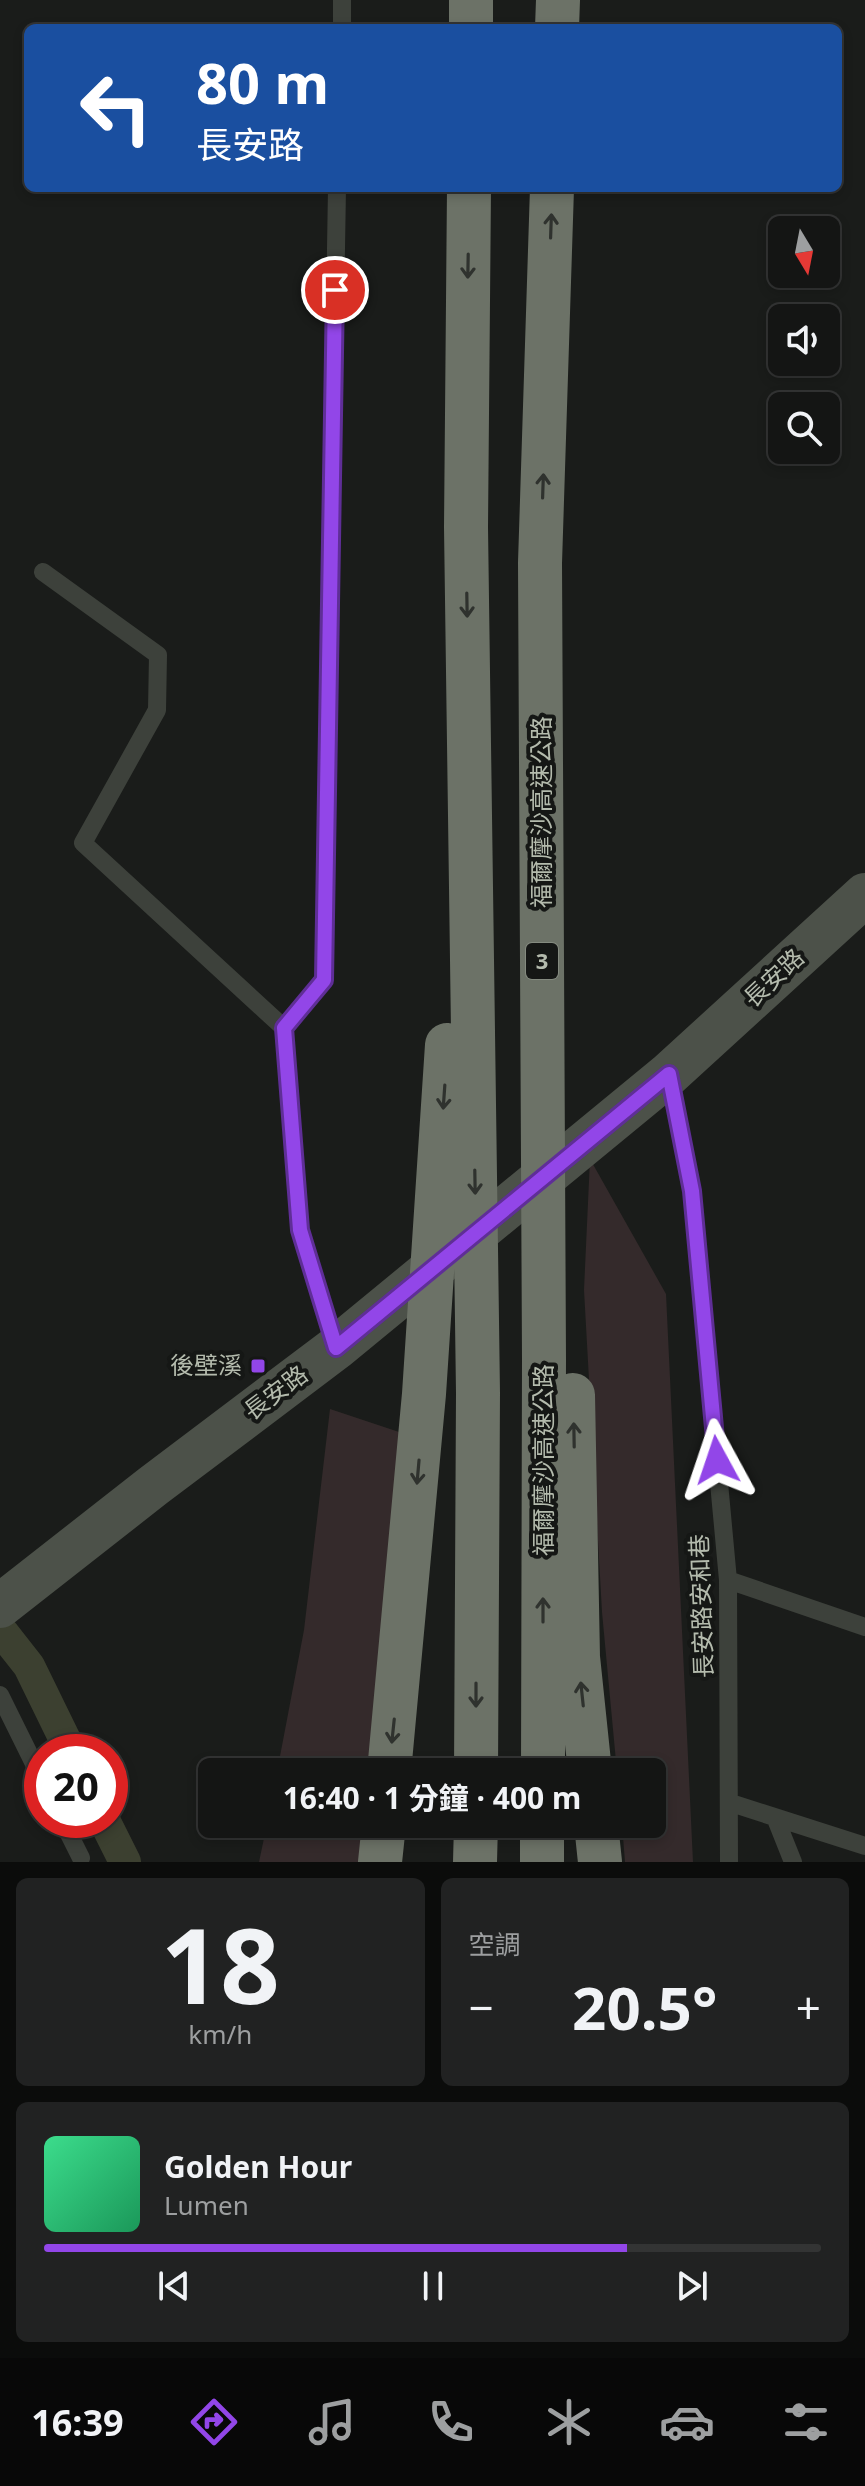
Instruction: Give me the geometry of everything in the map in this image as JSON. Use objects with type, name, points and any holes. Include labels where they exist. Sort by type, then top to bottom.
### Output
[{"type":"highway","points":[[471,0],[471,24]]},
{"type":"highway","points":[[557,24],[558,0]]},
{"type":"highway","points":[[469,192],[466,527],[478,1393],[476,1758]]},
{"type":"highway","name":"福爾摩沙高速公路","points":[[543,1758],[558,1348],[540,563],[552,192]]},
{"type":"highway","points":[[540,563],[565,1128],[558,1348],[578,1657],[589,1758]]},
{"type":"highway","points":[[390,1758],[424,1394],[469,712]]},
{"type":"highway","points":[[380,1862],[383,1838]]},
{"type":"highway","points":[[475,1862],[476,1838]]},
{"type":"highway","points":[[542,1838],[542,1862]]},
{"type":"highway","points":[[597,1838],[600,1862]]},
{"type":"main road","name":"長安路","points":[[3,1603],[336,1348],[669,1074],[865,895]]},
{"type":"lane","points":[[342,0],[342,24]]},
{"type":"lane","points":[[284,1028],[324,980],[337,192]]},
{"type":"lane","points":[[43,572],[158,655],[157,710],[83,843],[284,1028],[300,1230],[336,1348]]},
{"type":"lane","name":"長安路安和巷","points":[[669,1074],[692,1191],[728,1580],[729,1862]]},
{"type":"lane","points":[[728,1580],[865,1627]]},
{"type":"lane","points":[[0,1695],[24,1744]]},
{"type":"lane","points":[[731,1803],[865,1846]]},
{"type":"lane","points":[[775,1817],[793,1862]]},
{"type":"lane","points":[[71,1838],[81,1858]]},
{"type":"shaded area","points":[[590,1159],[666,1294],[693,1862],[625,1862],[623,1838],[666,1838],[666,1758],[616,1758],[602,1612],[584,1290]]},
{"type":"shaded area","points":[[330,1409],[402,1433],[374,1758],[280,1758],[304,1630]]},
{"type":"shaded area","points":[[264,1838],[367,1838],[364,1862],[259,1862]]},
{"type":"waterway","points":[[0,1629],[29,1666],[62,1734]]},
{"type":"waterway","points":[[113,1838],[125,1862]]},
{"type":"place","name":"後壁溪","points":[[258,1366]]},
{"type":"route","points":[[335,290],[324,980],[284,1028],[300,1230],[336,1348],[669,1074],[692,1191],[717,1460]]}]
